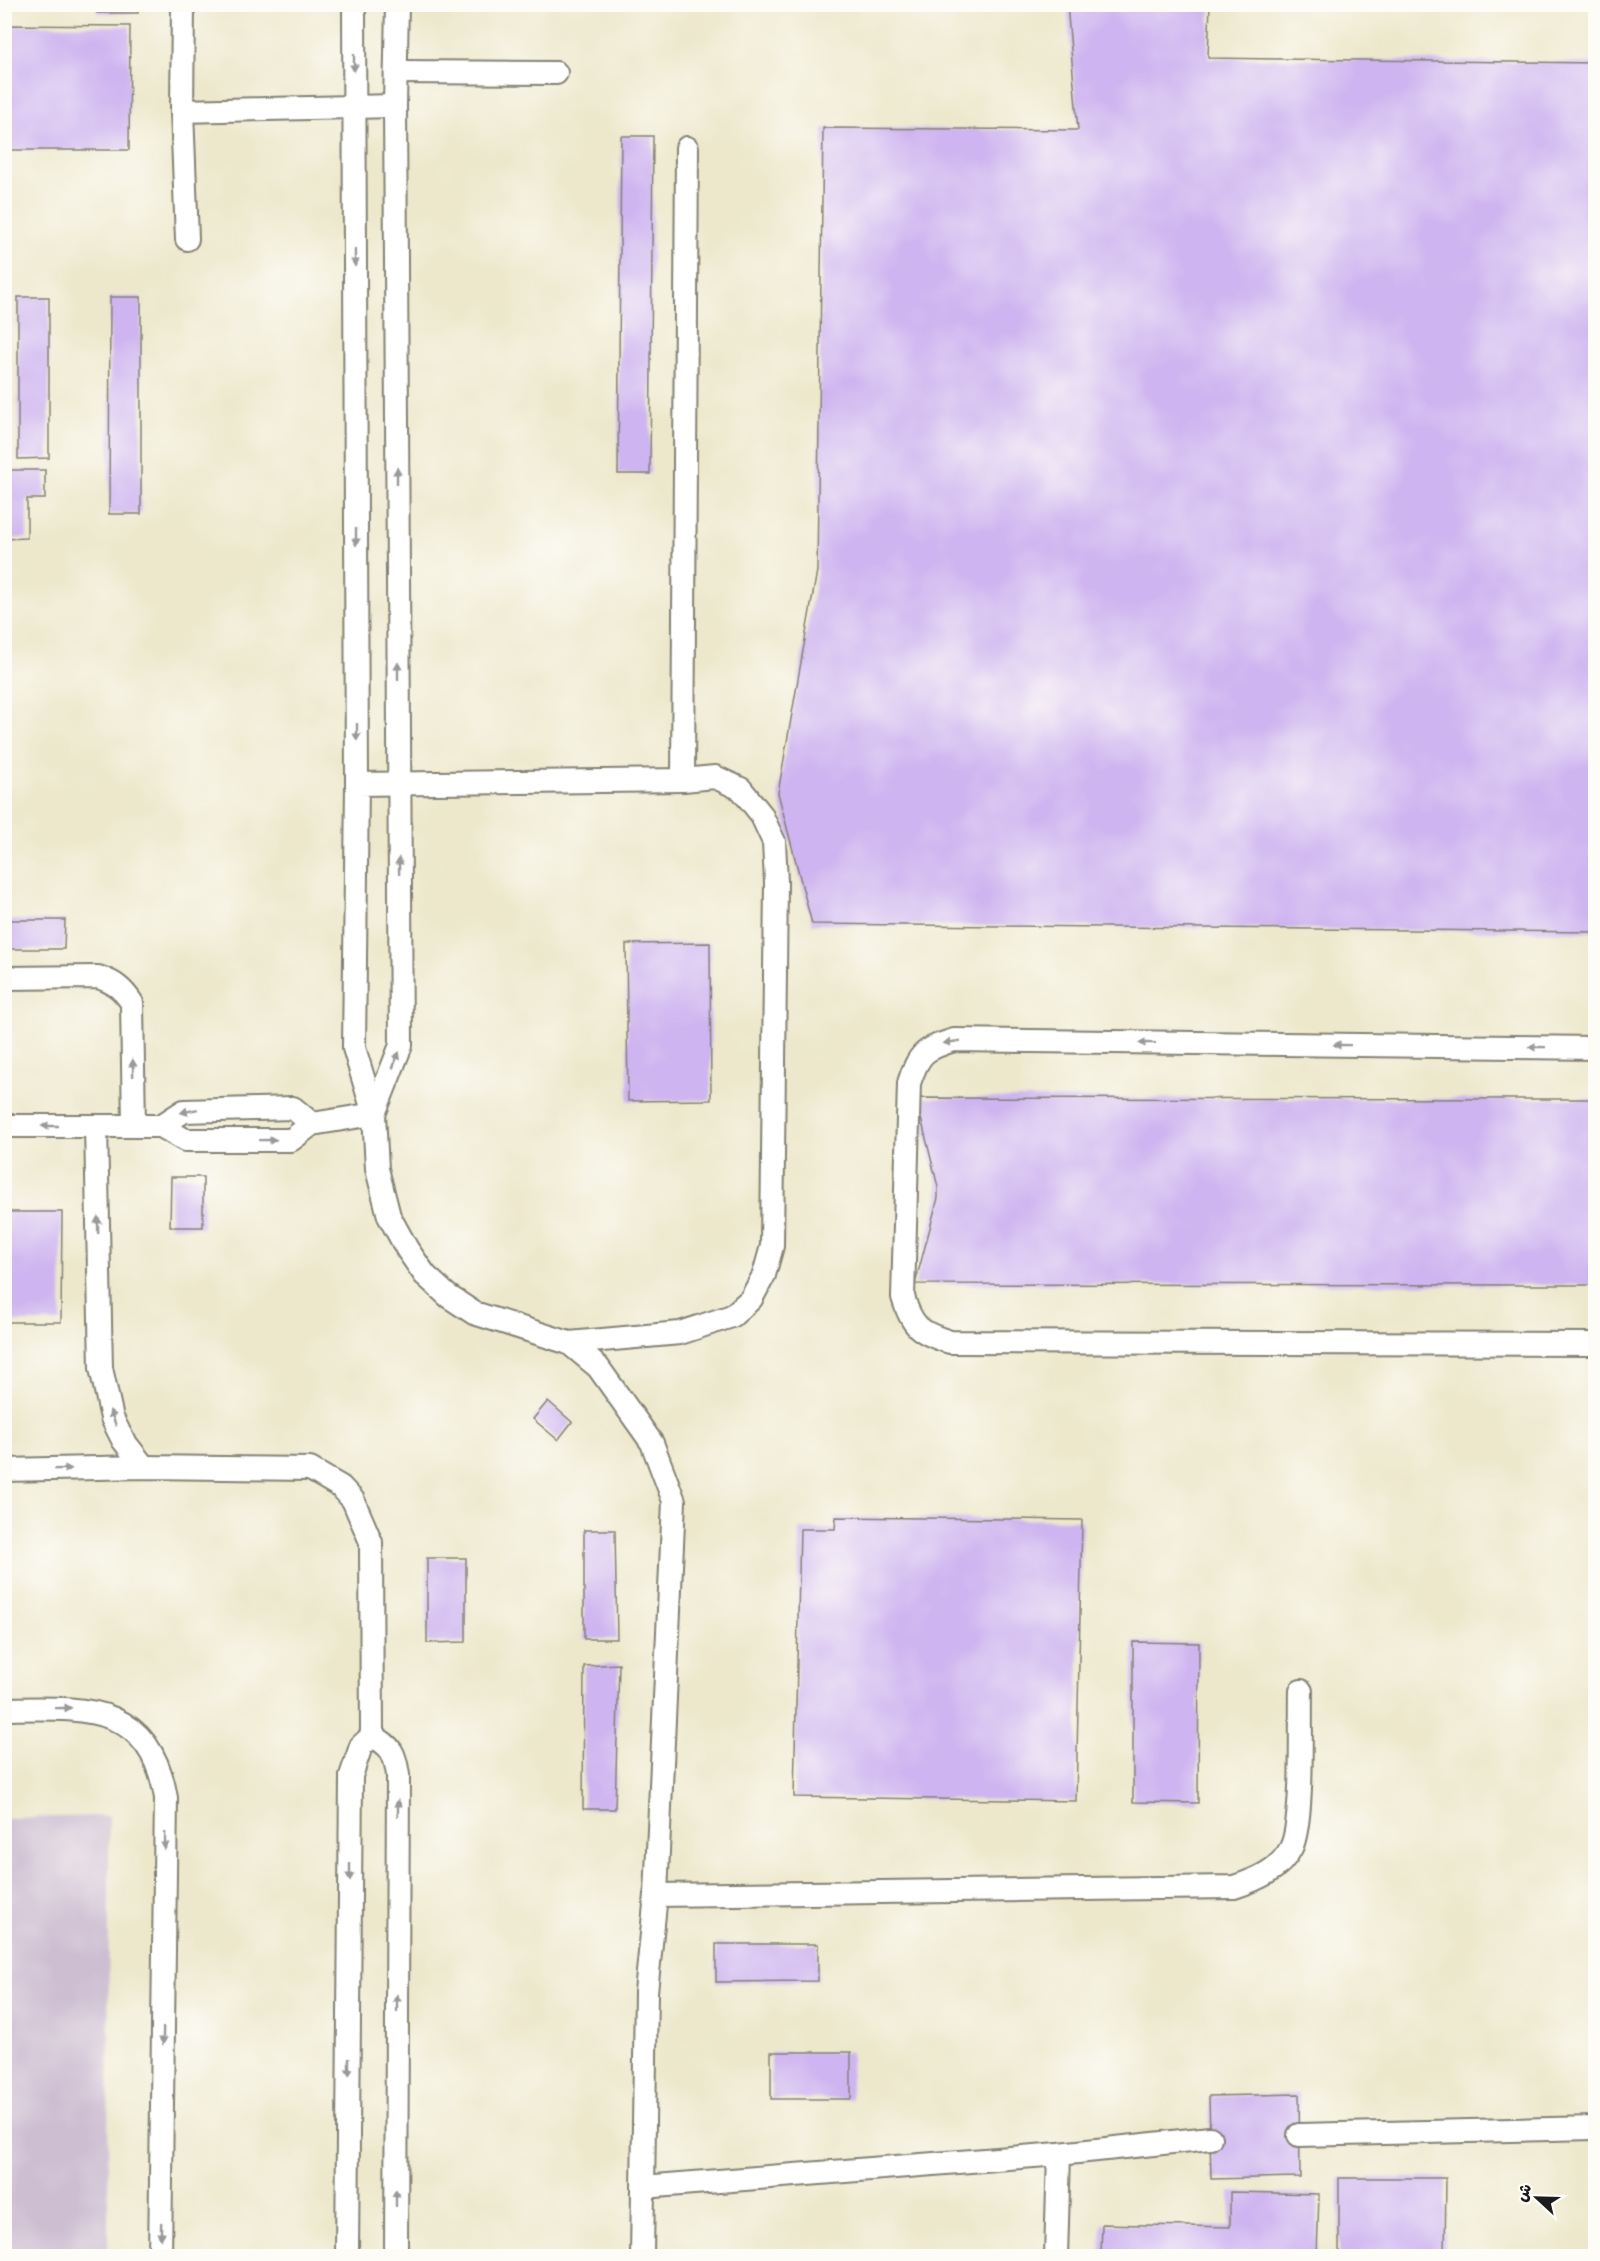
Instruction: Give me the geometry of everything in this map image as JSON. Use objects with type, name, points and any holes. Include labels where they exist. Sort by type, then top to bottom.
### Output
[{"type":"lane","points":[[183,4],[182,111],[187,239]]},
{"type":"lane","points":[[354,4],[357,784],[354,1048],[374,1114],[376,1169],[389,1216],[407,1249],[425,1275],[448,1296],[474,1313],[569,1343],[598,1367],[652,1443],[674,1500],[656,1895],[646,1992],[642,2256]]},
{"type":"lane","points":[[374,1114],[401,1046],[395,106],[397,4]]},
{"type":"lane","points":[[396,72],[556,73]]},
{"type":"lane","points":[[182,111],[354,109],[395,106]]},
{"type":"lane","points":[[683,780],[687,148]]},
{"type":"lane","points":[[357,784],[683,780],[715,777],[741,789],[761,813],[774,842],[776,882],[772,1246],[764,1275],[751,1299],[732,1316],[680,1333],[569,1343]]},
{"type":"lane","points":[[4,978],[98,977],[124,990],[132,1003],[134,1126]]},
{"type":"lane","points":[[1596,1048],[966,1040],[954,1040],[931,1047],[917,1060],[909,1083],[903,1297],[910,1320],[927,1335],[950,1342],[1596,1344]]},
{"type":"lane","points":[[161,1126],[184,1110],[222,1107],[293,1108],[312,1124]]},
{"type":"lane","points":[[4,1126],[161,1126],[185,1140],[291,1140],[312,1124],[374,1114]]},
{"type":"lane","points":[[96,1126],[102,1377],[112,1418],[123,1440],[144,1467]]},
{"type":"lane","points":[[4,1470],[144,1467],[310,1469],[341,1487],[353,1500],[371,1542],[372,1736],[361,1746],[351,1776],[347,2256]]},
{"type":"lane","points":[[656,1895],[1234,1887],[1257,1879],[1276,1866],[1291,1849],[1297,1824],[1301,1691]]},
{"type":"lane","points":[[4,1708],[77,1708],[96,1711],[115,1719],[145,1743],[156,1760],[162,1778],[166,1809],[160,2256]]},
{"type":"lane","points":[[372,1736],[388,1744],[396,1755],[398,1775],[396,2256]]},
{"type":"lane","points":[[1299,2135],[1596,2128]]},
{"type":"lane","points":[[643,2187],[1059,2154],[1210,2138]]},
{"type":"lane","points":[[1056,2256],[1059,2154]]},
{"type":"shaded area","points":[[109,1816],[108,2256],[5,2256],[5,1818]]},
{"type":"building","points":[[97,4],[138,4],[138,13],[97,13]]},
{"type":"building","points":[[1067,4],[1210,4],[1208,58],[1596,63],[1596,932],[812,924],[778,793],[817,571],[823,128],[1078,130]]},
{"type":"building","points":[[4,25],[130,26],[129,150],[4,150]]},
{"type":"building","points":[[621,136],[653,136],[650,474],[618,474]]},
{"type":"building","points":[[18,297],[49,297],[49,458],[18,459]]},
{"type":"building","points":[[110,297],[141,297],[141,514],[109,514]]},
{"type":"building","points":[[4,470],[45,470],[45,499],[27,499],[27,538],[4,539]]},
{"type":"building","points":[[4,920],[65,920],[64,949],[4,949]]},
{"type":"building","points":[[710,943],[711,1100],[628,1101],[626,944]]},
{"type":"building","points":[[916,1098],[1596,1099],[1596,1285],[915,1284],[938,1198],[938,1187]]},
{"type":"building","points":[[171,1177],[203,1177],[203,1227],[170,1227]]},
{"type":"building","points":[[4,1212],[62,1212],[61,1322],[4,1322]]},
{"type":"building","points":[[548,1401],[572,1422],[558,1440],[533,1419]]},
{"type":"building","points":[[836,1517],[1082,1520],[1076,1801],[794,1797],[800,1529],[835,1529]]},
{"type":"building","points":[[584,1530],[615,1530],[617,1639],[584,1639]]},
{"type":"building","points":[[427,1558],[466,1558],[466,1642],[427,1643]]},
{"type":"building","points":[[1133,1642],[1199,1643],[1198,1803],[1133,1802]]},
{"type":"building","points":[[619,1664],[615,1809],[583,1809],[584,1666]]},
{"type":"building","points":[[716,1944],[818,1944],[818,1981],[716,1982]]},
{"type":"building","points":[[771,2052],[851,2052],[851,2099],[771,2099]]},
{"type":"building","points":[[1299,2094],[1300,2177],[1211,2179],[1209,2096]]},
{"type":"building","points":[[1339,2178],[1446,2178],[1445,2256],[1339,2256]]},
{"type":"building","points":[[1230,2192],[1319,2194],[1317,2256],[1101,2256],[1102,2224],[1230,2227]]}]
